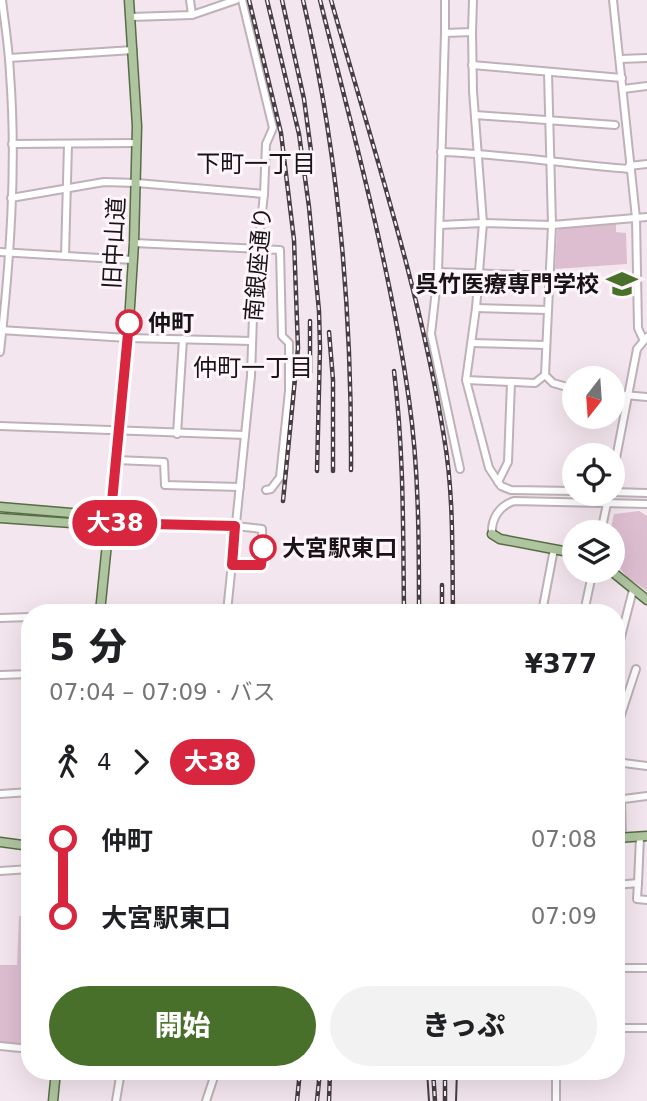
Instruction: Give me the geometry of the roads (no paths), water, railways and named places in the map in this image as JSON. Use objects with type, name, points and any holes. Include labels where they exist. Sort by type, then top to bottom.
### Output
[{"type":"main road","name":"旧中山道","points":[[101,604],[128,338],[137,183],[129,0]]},
{"type":"main road","points":[[0,507],[95,515],[110,523]]},
{"type":"main road","points":[[0,518],[100,525],[235,526]]},
{"type":"main road","points":[[492,534],[500,540],[562,551]]},
{"type":"main road","points":[[625,583],[647,600]]},
{"type":"main road","points":[[625,838],[644,836]]},
{"type":"main road","points":[[0,842],[21,845]]},
{"type":"main road","points":[[53,1101],[55,1080]]},
{"type":"street","points":[[0,352],[4,253],[11,198],[12,144],[9,58],[2,0]]},
{"type":"street","points":[[190,0],[192,15]]},
{"type":"street","points":[[131,17],[192,15],[236,0]]},
{"type":"street","name":"南銀座通り","points":[[228,604],[251,376],[257,248],[264,194],[266,144],[273,128],[242,0]]},
{"type":"street","points":[[445,0],[440,225],[431,334],[460,469]]},
{"type":"street","points":[[472,0],[472,65],[483,223],[476,308],[466,380],[489,468],[498,482],[511,490],[562,492]]},
{"type":"street","points":[[612,0],[636,218],[638,328],[645,338],[637,349],[619,443]]},
{"type":"street","points":[[445,33],[472,32]]},
{"type":"street","points":[[9,58],[133,50]]},
{"type":"street","points":[[620,59],[647,58]]},
{"type":"street","points":[[472,65],[622,78]]},
{"type":"street","points":[[548,72],[552,225],[545,375],[553,383],[562,386]]},
{"type":"street","points":[[623,89],[647,86]]},
{"type":"street","points":[[0,88],[11,88]]},
{"type":"street","points":[[475,115],[615,125]]},
{"type":"street","points":[[12,144],[137,143]]},
{"type":"street","points":[[65,256],[68,144]]},
{"type":"street","points":[[441,152],[477,153],[552,163],[629,167],[647,164]]},
{"type":"street","points":[[11,198],[104,182],[264,194]]},
{"type":"street","points":[[440,225],[552,225],[647,217]]},
{"type":"street","points":[[134,243],[280,250],[282,336],[289,343],[289,391],[280,477],[271,489],[267,490]]},
{"type":"street","points":[[638,246],[647,246]]},
{"type":"street","points":[[4,253],[133,260]]},
{"type":"street","points":[[438,272],[550,276]]},
{"type":"street","points":[[476,308],[548,310]]},
{"type":"street","points":[[1,330],[128,338],[252,341]]},
{"type":"street","points":[[177,434],[183,340]]},
{"type":"street","points":[[472,343],[546,345]]},
{"type":"street","points":[[466,380],[535,383],[545,375]]},
{"type":"street","points":[[498,482],[508,462],[511,382]]},
{"type":"street","points":[[625,395],[647,397]]},
{"type":"street","points":[[0,426],[245,435]]},
{"type":"street","points":[[116,460],[164,462],[165,485],[240,489]]},
{"type":"street","points":[[625,493],[647,493]]},
{"type":"street","points":[[492,534],[492,522],[509,502],[562,503]]},
{"type":"street","points":[[625,504],[647,505]]},
{"type":"street","points":[[232,565],[258,566],[263,562],[262,528],[235,526]]},
{"type":"street","points":[[544,604],[554,549]]},
{"type":"street","points":[[586,604],[590,583]]},
{"type":"street","points":[[625,618],[633,590]]},
{"type":"street","points":[[0,618],[21,617]]},
{"type":"street","points":[[625,697],[636,669]]},
{"type":"street","points":[[0,675],[21,674]]},
{"type":"street","points":[[625,763],[647,766]]},
{"type":"street","points":[[0,794],[21,793]]},
{"type":"street","points":[[625,799],[647,796]]},
{"type":"street","points":[[644,836],[637,899],[647,900]]},
{"type":"street","points":[[0,871],[21,870]]},
{"type":"street","points":[[625,884],[638,883]]},
{"type":"street","points":[[625,968],[647,968]]},
{"type":"street","points":[[625,1028],[647,1028]]},
{"type":"street","points":[[0,1046],[21,1048]]},
{"type":"street","points":[[116,1101],[120,1080]]},
{"type":"street","points":[[206,1101],[213,1080]]},
{"type":"street","points":[[556,1080],[556,1101]]},
{"type":"tram line","points":[[428,1080],[429,1101]]},
{"type":"tram line","points":[[456,1101],[457,1080]]},
{"type":"railway","points":[[249,0],[281,133],[294,240],[298,348],[283,501]]},
{"type":"railway","points":[[267,0],[299,134],[309,207],[319,311],[317,471]]},
{"type":"railway","points":[[282,0],[304,99],[311,151]]},
{"type":"railway","points":[[303,0],[326,116],[341,234],[349,352],[351,470]]},
{"type":"railway","points":[[320,0],[370,199],[401,350],[417,479],[419,604]]},
{"type":"railway","points":[[331,0],[409,272],[434,382],[449,481],[453,604]]},
{"type":"railway","points":[[310,321],[310,373]]},
{"type":"railway","points":[[329,332],[333,380],[333,471]]},
{"type":"railway","points":[[394,371],[401,462],[404,604]]},
{"type":"railway","points":[[442,585],[442,604]]},
{"type":"railway","points":[[297,1101],[299,1080]]},
{"type":"railway","points":[[317,1101],[319,1080]]},
{"type":"railway","points":[[329,1101],[330,1080]]},
{"type":"railway","points":[[434,1080],[435,1101]]},
{"type":"railway","points":[[445,1080],[445,1101]]},
{"type":"place","name":"呉竹医療専門学校","points":[[622,284]]},
{"type":"place","name":"仲町","points":[[129,323]]},
{"type":"place","name":"大宮駅東口","points":[[263,548]]},
{"type":"district","name":"下町一丁目","points":[[256,164]]},
{"type":"district","name":"仲町一丁目","points":[[253,368]]}]
